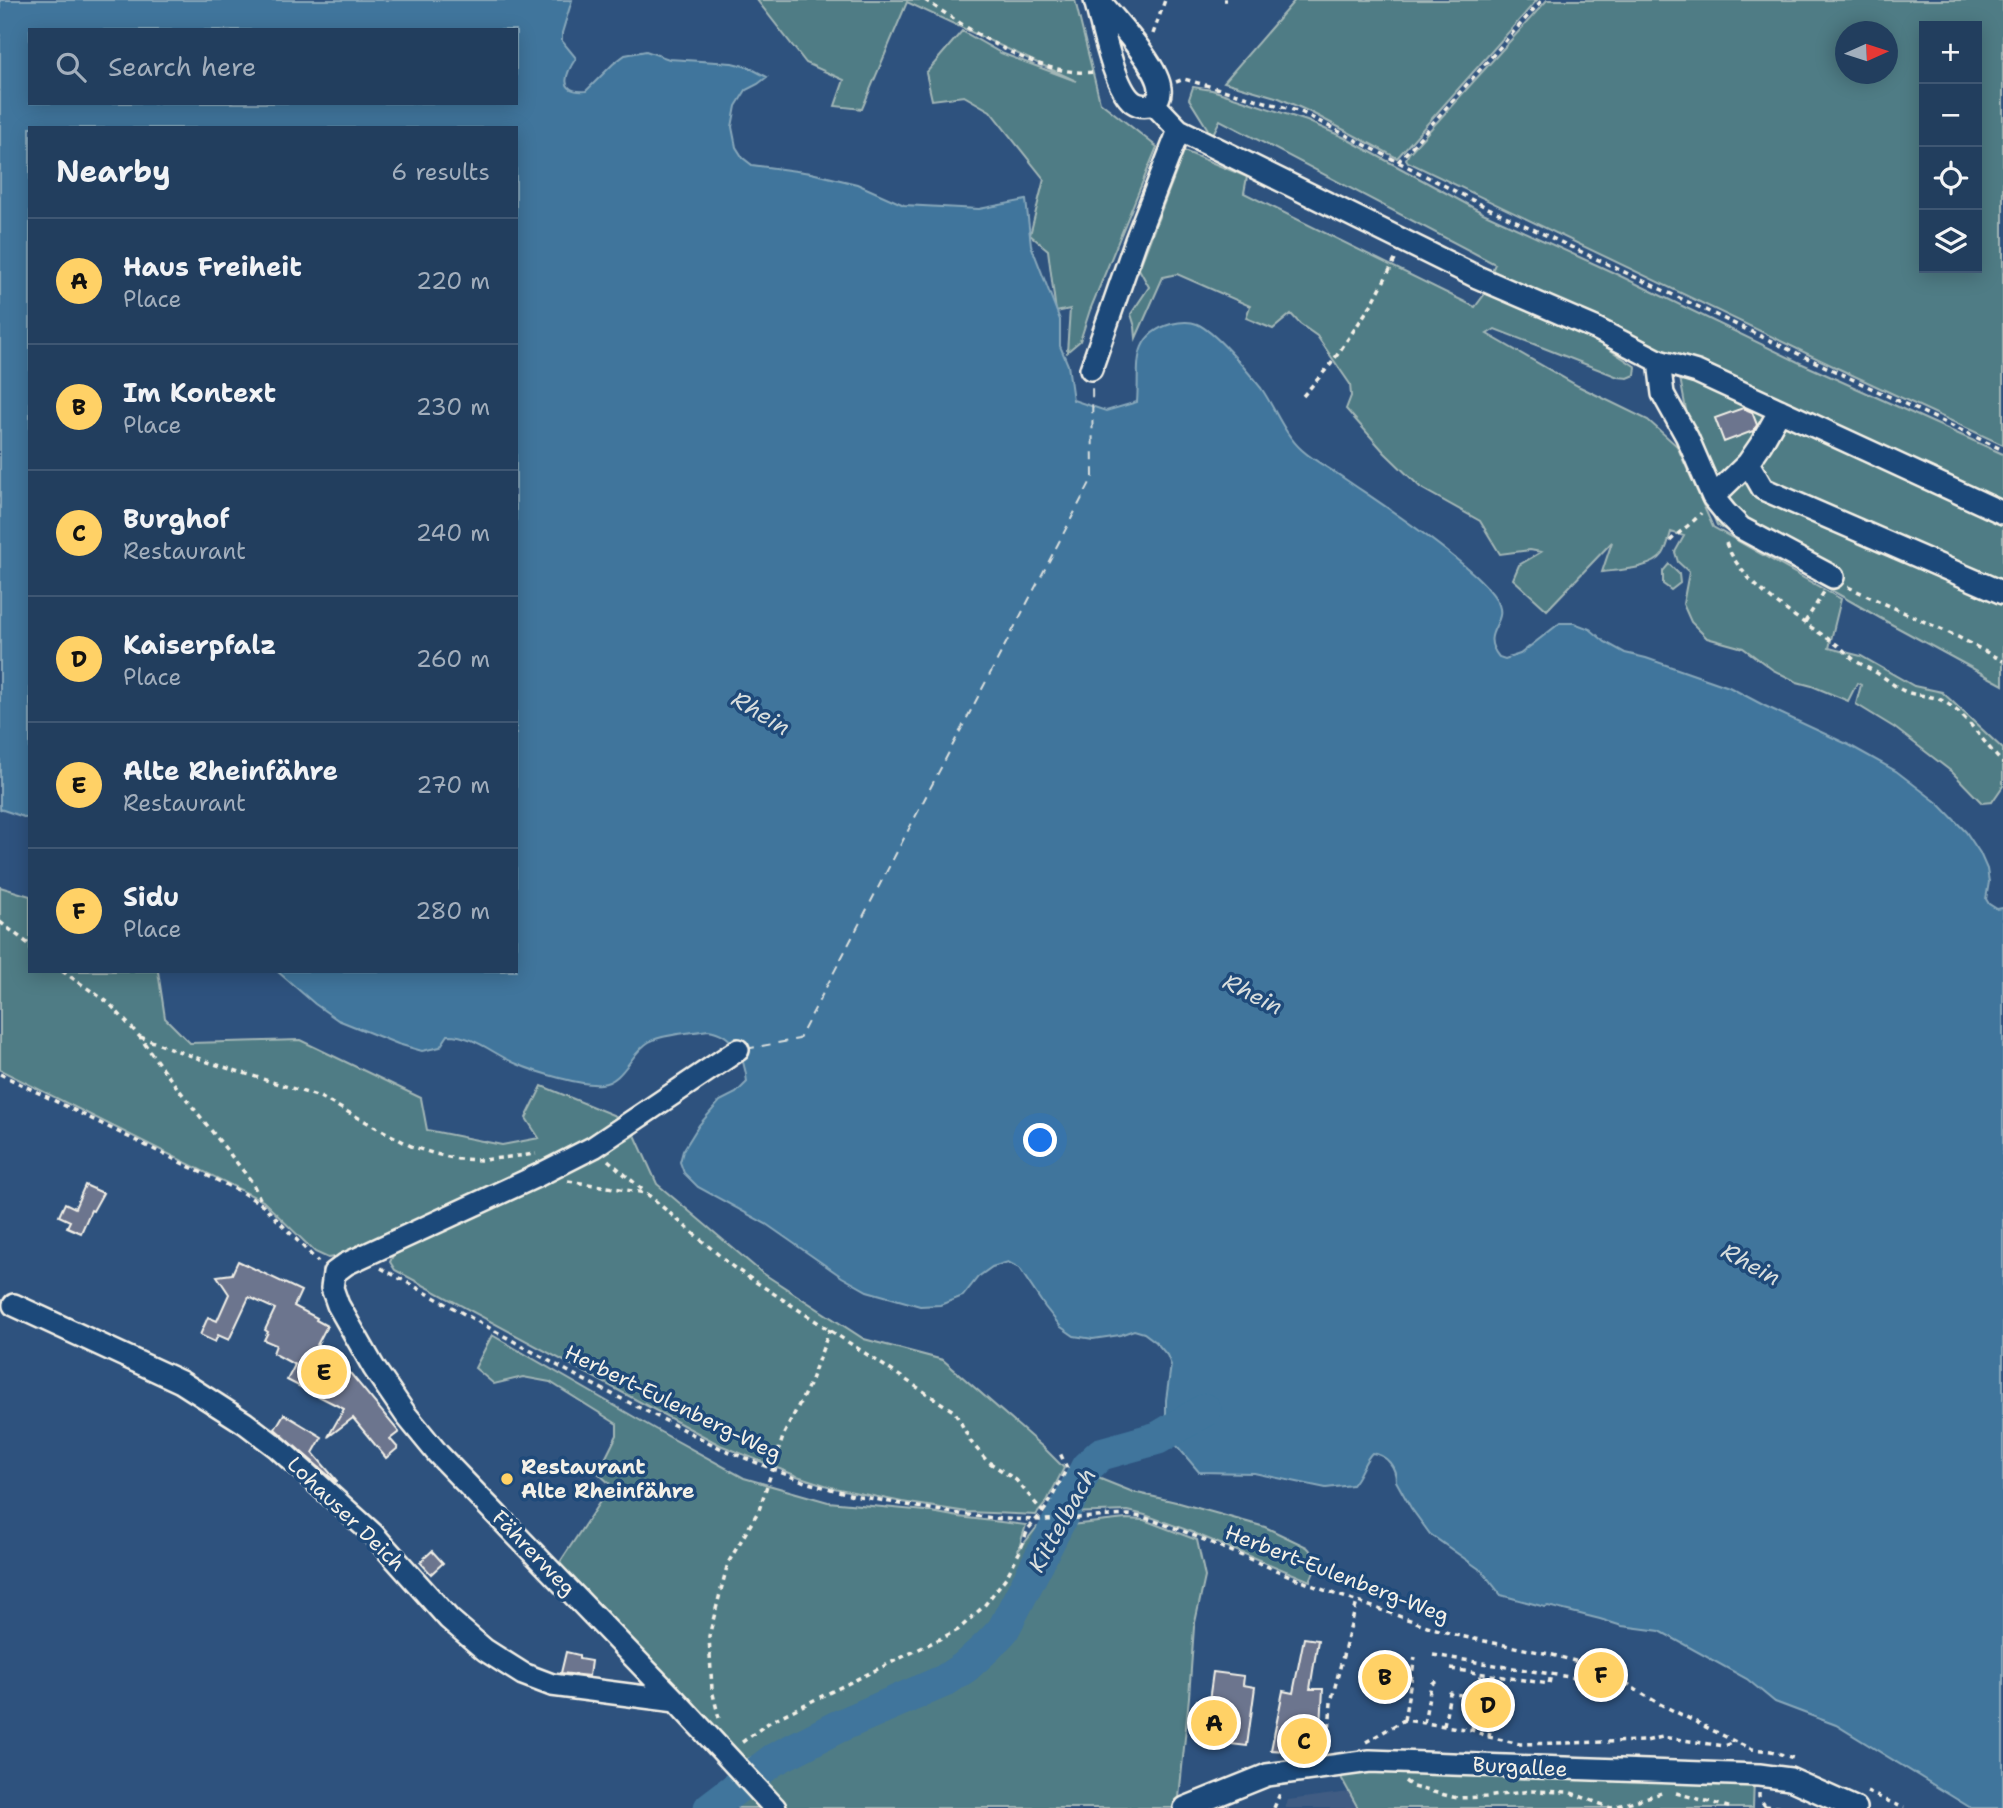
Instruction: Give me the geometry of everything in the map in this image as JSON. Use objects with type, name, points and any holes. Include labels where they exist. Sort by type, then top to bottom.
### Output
[{"type":"street","points":[[1097,0],[1121,89],[1135,104],[1146,106],[1157,95]]},
{"type":"street","points":[[1097,0],[1144,55],[1157,95],[1178,130],[1477,277],[1595,328],[1659,361],[1697,372],[2003,513]]},
{"type":"street","points":[[1091,369],[1178,130]]},
{"type":"street","points":[[1659,361],[1663,394],[1687,437],[1713,497],[1741,528],[1833,577]]},
{"type":"street","points":[[1713,497],[1748,463],[1780,410]]},
{"type":"street","points":[[1748,463],[1763,489],[2003,593]]},
{"type":"street","points":[[334,1273],[346,1264],[594,1147],[738,1050]]},
{"type":"street","name":"Fährerweg","points":[[334,1273],[332,1288],[338,1305],[374,1368],[406,1415],[438,1454],[676,1701],[769,1802]]},
{"type":"street","name":"Lohauser Deich","points":[[14,1305],[181,1382],[245,1423],[278,1448],[373,1534],[449,1619],[485,1650],[523,1674],[552,1685],[676,1701]]},
{"type":"street","name":"Burgallee","points":[[1185,1808],[1267,1775],[1370,1761],[1759,1775],[1790,1779],[1855,1808]]},
{"type":"path","points":[[925,0],[999,47],[1030,61],[1065,71],[1116,71]]},
{"type":"path","points":[[1144,55],[1165,0]]},
{"type":"path","points":[[1398,162],[1542,0]]},
{"type":"path","points":[[1157,95],[1184,79],[1301,112],[1486,207],[2003,450]]},
{"type":"path","points":[[1303,396],[1331,364],[1373,302],[1404,241]]},
{"type":"path","points":[[1670,541],[1679,531],[1695,521],[1713,497]]},
{"type":"path","points":[[1725,539],[1736,562],[1772,599],[1838,645],[1856,661],[1905,692],[1934,697],[1955,709],[2003,763]]},
{"type":"path","points":[[1805,622],[1833,577],[1853,590],[1958,637],[2003,661]]},
{"type":"path","points":[[0,922],[28,943]]},
{"type":"path","points":[[65,973],[109,1003],[140,1037],[252,1182],[263,1205]]},
{"type":"path","points":[[140,1037],[320,1097],[411,1146],[435,1154],[458,1159],[483,1160],[538,1154]]},
{"type":"path","points":[[0,1074],[263,1205],[322,1266],[334,1273]]},
{"type":"path","points":[[594,1147],[733,1266],[955,1412],[971,1442],[987,1461],[1016,1480],[1043,1512]]},
{"type":"path","points":[[539,1175],[583,1185],[646,1193]]},
{"type":"path","name":"Herbert-Eulenberg-Weg","points":[[361,1257],[582,1379],[720,1448],[805,1482],[853,1495],[960,1514],[1035,1520],[1128,1515],[1143,1517],[1321,1589],[1455,1635],[1549,1654],[1611,1671],[1660,1704],[1752,1749],[1751,1756]]},
{"type":"path","points":[[830,1329],[809,1385],[784,1434],[759,1510],[729,1563],[709,1636],[712,1690],[730,1760],[771,1721],[958,1630],[984,1606],[1007,1576],[1028,1529],[1048,1505],[1067,1468],[1059,1451]]},
{"type":"path","points":[[1327,1767],[1331,1702],[1357,1602]]},
{"type":"path","points":[[1433,1655],[1594,1681]]},
{"type":"path","points":[[1415,1657],[1404,1720],[1472,1730],[1520,1744],[1646,1741],[1662,1737],[1724,1746],[1736,1742]]},
{"type":"path","points":[[1451,1669],[1549,1684],[1550,1674]]},
{"type":"path","points":[[1472,1730],[1481,1674]]},
{"type":"path","points":[[1424,1723],[1431,1685],[1439,1678]]},
{"type":"path","points":[[1444,1725],[1450,1693],[1477,1698]]},
{"type":"path","points":[[1489,1737],[1491,1724]]},
{"type":"path","points":[[1388,1761],[1396,1774],[1413,1787],[1457,1798],[1530,1791],[1569,1791],[1611,1808],[1669,1791],[1732,1808]]},
{"type":"path","points":[[1759,1793],[1765,1807],[1786,1808]]},
{"type":"shaded area","points":[[1349,1792],[1358,1808],[1285,1808],[1288,1800]]},
{"type":"green space","points":[[757,0],[1075,0],[1100,102],[1157,147],[1090,310],[1080,341],[1067,352],[1070,309],[1056,312],[1048,250],[1030,235],[1044,179],[990,111],[964,96],[932,100],[926,73],[962,31],[1001,53],[1076,81],[907,2],[862,109],[835,106],[844,80],[806,63]]},
{"type":"green space","points":[[1295,0],[1537,0],[1397,158],[1279,98],[1224,82]]},
{"type":"green space","points":[[1547,0],[2003,0],[2003,445],[1835,367],[1406,159]]},
{"type":"green space","points":[[1193,87],[1212,90],[1307,121],[1343,137],[1483,213],[1798,362],[2003,454],[2003,506],[1747,388],[1490,275],[1495,264],[1220,120],[1212,136],[1189,99]]},
{"type":"green space","points":[[1184,151],[1247,177],[1244,193],[1475,307],[1487,291],[1595,340],[1636,367],[1635,375],[1628,378],[1618,377],[1495,329],[1487,334],[1578,386],[1648,420],[1677,446],[1713,527],[1841,599],[1829,648],[1861,656],[1914,686],[1942,692],[2003,749],[2003,786],[1992,802],[1982,803],[1952,772],[1895,728],[1856,704],[1861,685],[1857,683],[1848,701],[1773,670],[1743,648],[1707,638],[1691,622],[1683,604],[1689,572],[1678,562],[1675,552],[1684,536],[1671,532],[1663,554],[1652,563],[1602,572],[1612,542],[1547,610],[1513,579],[1519,565],[1541,552],[1530,550],[1500,554],[1480,521],[1421,488],[1346,409],[1351,396],[1350,384],[1317,336],[1291,314],[1273,329],[1246,318],[1250,306],[1177,274],[1163,277],[1136,338],[1131,314],[1149,287],[1139,269]]},
{"type":"green space","points":[[1680,378],[1696,378],[2003,519],[2003,685],[1717,525],[1678,431],[1689,426]]},
{"type":"green space","points":[[1669,564],[1679,574],[1680,583],[1671,590],[1663,584],[1663,571]]},
{"type":"green space","points":[[0,887],[28,895],[28,973],[158,973],[165,1018],[190,1043],[300,1040],[421,1098],[427,1130],[502,1145],[539,1138],[526,1118],[542,1086],[618,1117],[591,1137],[343,1256],[328,1258],[315,1252],[263,1201],[0,1070]]},
{"type":"green space","points":[[635,1135],[657,1184],[761,1272],[864,1339],[943,1360],[1045,1449],[1064,1468],[1046,1503],[1036,1515],[967,1512],[902,1502],[834,1488],[797,1476],[720,1445],[395,1270],[390,1262],[394,1253],[595,1158]]},
{"type":"green space","points":[[492,1335],[744,1478],[828,1502],[926,1511],[1026,1525],[1018,1551],[1037,1527],[1048,1529],[998,1625],[984,1643],[961,1663],[941,1676],[743,1761],[565,1575],[560,1562],[611,1485],[598,1473],[617,1435],[617,1424],[550,1382],[523,1377],[494,1384],[475,1368]]},
{"type":"green space","points":[[1088,1474],[1133,1492],[1265,1527],[1307,1547],[1319,1560],[1310,1581],[1145,1515],[1128,1511],[1068,1513]]},
{"type":"green space","points":[[1126,1519],[1144,1520],[1197,1540],[1205,1577],[1194,1627],[1178,1808],[782,1808],[753,1778],[774,1764],[942,1687],[967,1672],[991,1653],[1009,1631],[1061,1526]]},
{"type":"green space","points":[[1337,1770],[1754,1779],[1753,1808],[1358,1808]]},
{"type":"green space","points":[[745,1791],[768,1808],[718,1808]]},
{"type":"water","name":"Rhein","points":[[0,0],[572,0],[562,33],[562,41],[576,58],[566,81],[571,89],[586,91],[625,55],[646,51],[669,59],[732,63],[748,67],[767,77],[746,90],[736,106],[732,127],[736,147],[752,165],[811,173],[857,184],[904,205],[979,209],[1026,200],[1031,245],[1060,320],[1060,346],[1068,365],[1073,400],[1106,411],[1137,402],[1139,355],[1148,337],[1171,324],[1197,324],[1222,344],[1248,372],[1302,450],[1428,536],[1487,588],[1500,608],[1492,640],[1493,648],[1499,657],[1505,659],[1520,654],[1560,623],[1574,623],[1590,629],[1605,642],[1625,653],[1729,687],[1849,745],[1896,771],[1939,804],[1966,832],[1980,853],[1989,882],[1986,899],[1997,909],[2003,908],[2003,1808],[1971,1808],[1836,1725],[1775,1702],[1747,1679],[1660,1631],[1622,1626],[1501,1595],[1482,1571],[1430,1534],[1411,1508],[1396,1481],[1392,1467],[1386,1459],[1377,1454],[1372,1453],[1352,1485],[1326,1488],[1254,1473],[1199,1472],[1166,1433],[1166,1400],[1171,1365],[1167,1355],[1156,1342],[1144,1333],[1134,1330],[1093,1339],[1074,1336],[1061,1327],[1019,1268],[1008,1262],[992,1267],[978,1277],[963,1296],[940,1305],[920,1306],[867,1291],[842,1277],[766,1224],[698,1187],[684,1173],[680,1162],[683,1151],[699,1125],[720,1101],[736,1093],[747,1082],[741,1056],[725,1036],[717,1032],[708,1030],[655,1039],[637,1052],[616,1078],[601,1084],[582,1083],[525,1067],[457,1036],[448,1035],[440,1047],[422,1051],[398,1044],[338,1020],[279,973],[518,973],[518,126],[28,126],[28,818],[0,809]]},
{"type":"building","points":[[1743,408],[1752,412],[1757,425],[1753,431],[1724,442],[1715,418]]},
{"type":"building","points":[[85,1185],[103,1193],[93,1211],[91,1210],[81,1233],[67,1227],[70,1221],[59,1216],[65,1203],[75,1208]]},
{"type":"building","points":[[238,1261],[301,1291],[294,1306],[327,1326],[317,1345],[323,1349],[319,1357],[351,1374],[399,1432],[390,1439],[398,1448],[386,1458],[353,1418],[328,1437],[344,1409],[287,1380],[295,1365],[273,1353],[276,1345],[264,1340],[268,1332],[265,1330],[275,1309],[249,1297],[229,1340],[218,1335],[215,1342],[200,1335],[208,1317],[217,1321],[229,1294],[217,1276],[232,1274]]},
{"type":"building","points":[[284,1414],[322,1437],[313,1453],[336,1482],[275,1429]]},
{"type":"building","points":[[432,1551],[443,1563],[431,1574],[420,1562]]},
{"type":"building","points":[[1304,1638],[1318,1640],[1310,1689],[1323,1689],[1322,1753],[1271,1750],[1283,1691],[1293,1693]]},
{"type":"building","points":[[566,1652],[579,1655],[579,1659],[591,1661],[589,1676],[561,1673]]},
{"type":"building","points":[[1213,1672],[1244,1676],[1243,1685],[1255,1687],[1247,1746],[1205,1741],[1207,1726],[1193,1725],[1197,1700],[1209,1701]]},
{"type":"waterway","name":"Kittelbach","points":[[710,1808],[773,1760],[837,1727],[944,1681],[965,1667],[1003,1630],[1087,1467],[1101,1454],[1158,1438],[1205,1410]]},
{"type":"ferry route","points":[[746,1049],[799,1039],[1093,477],[1092,379]]},
{"type":"place","name":"Alte Rheinfähre","points":[[324,1372]]},
{"type":"place","name":"Restaurant Alte Rheinfähre","points":[[507,1479]]},
{"type":"place","name":"Sidu","points":[[1601,1675]]},
{"type":"place","name":"Im Kontext","points":[[1385,1677]]},
{"type":"place","name":"Kaiserpfalz","points":[[1488,1705]]},
{"type":"place","name":"Haus Freiheit","points":[[1214,1723]]},
{"type":"place","name":"Burghof","points":[[1304,1741]]}]
